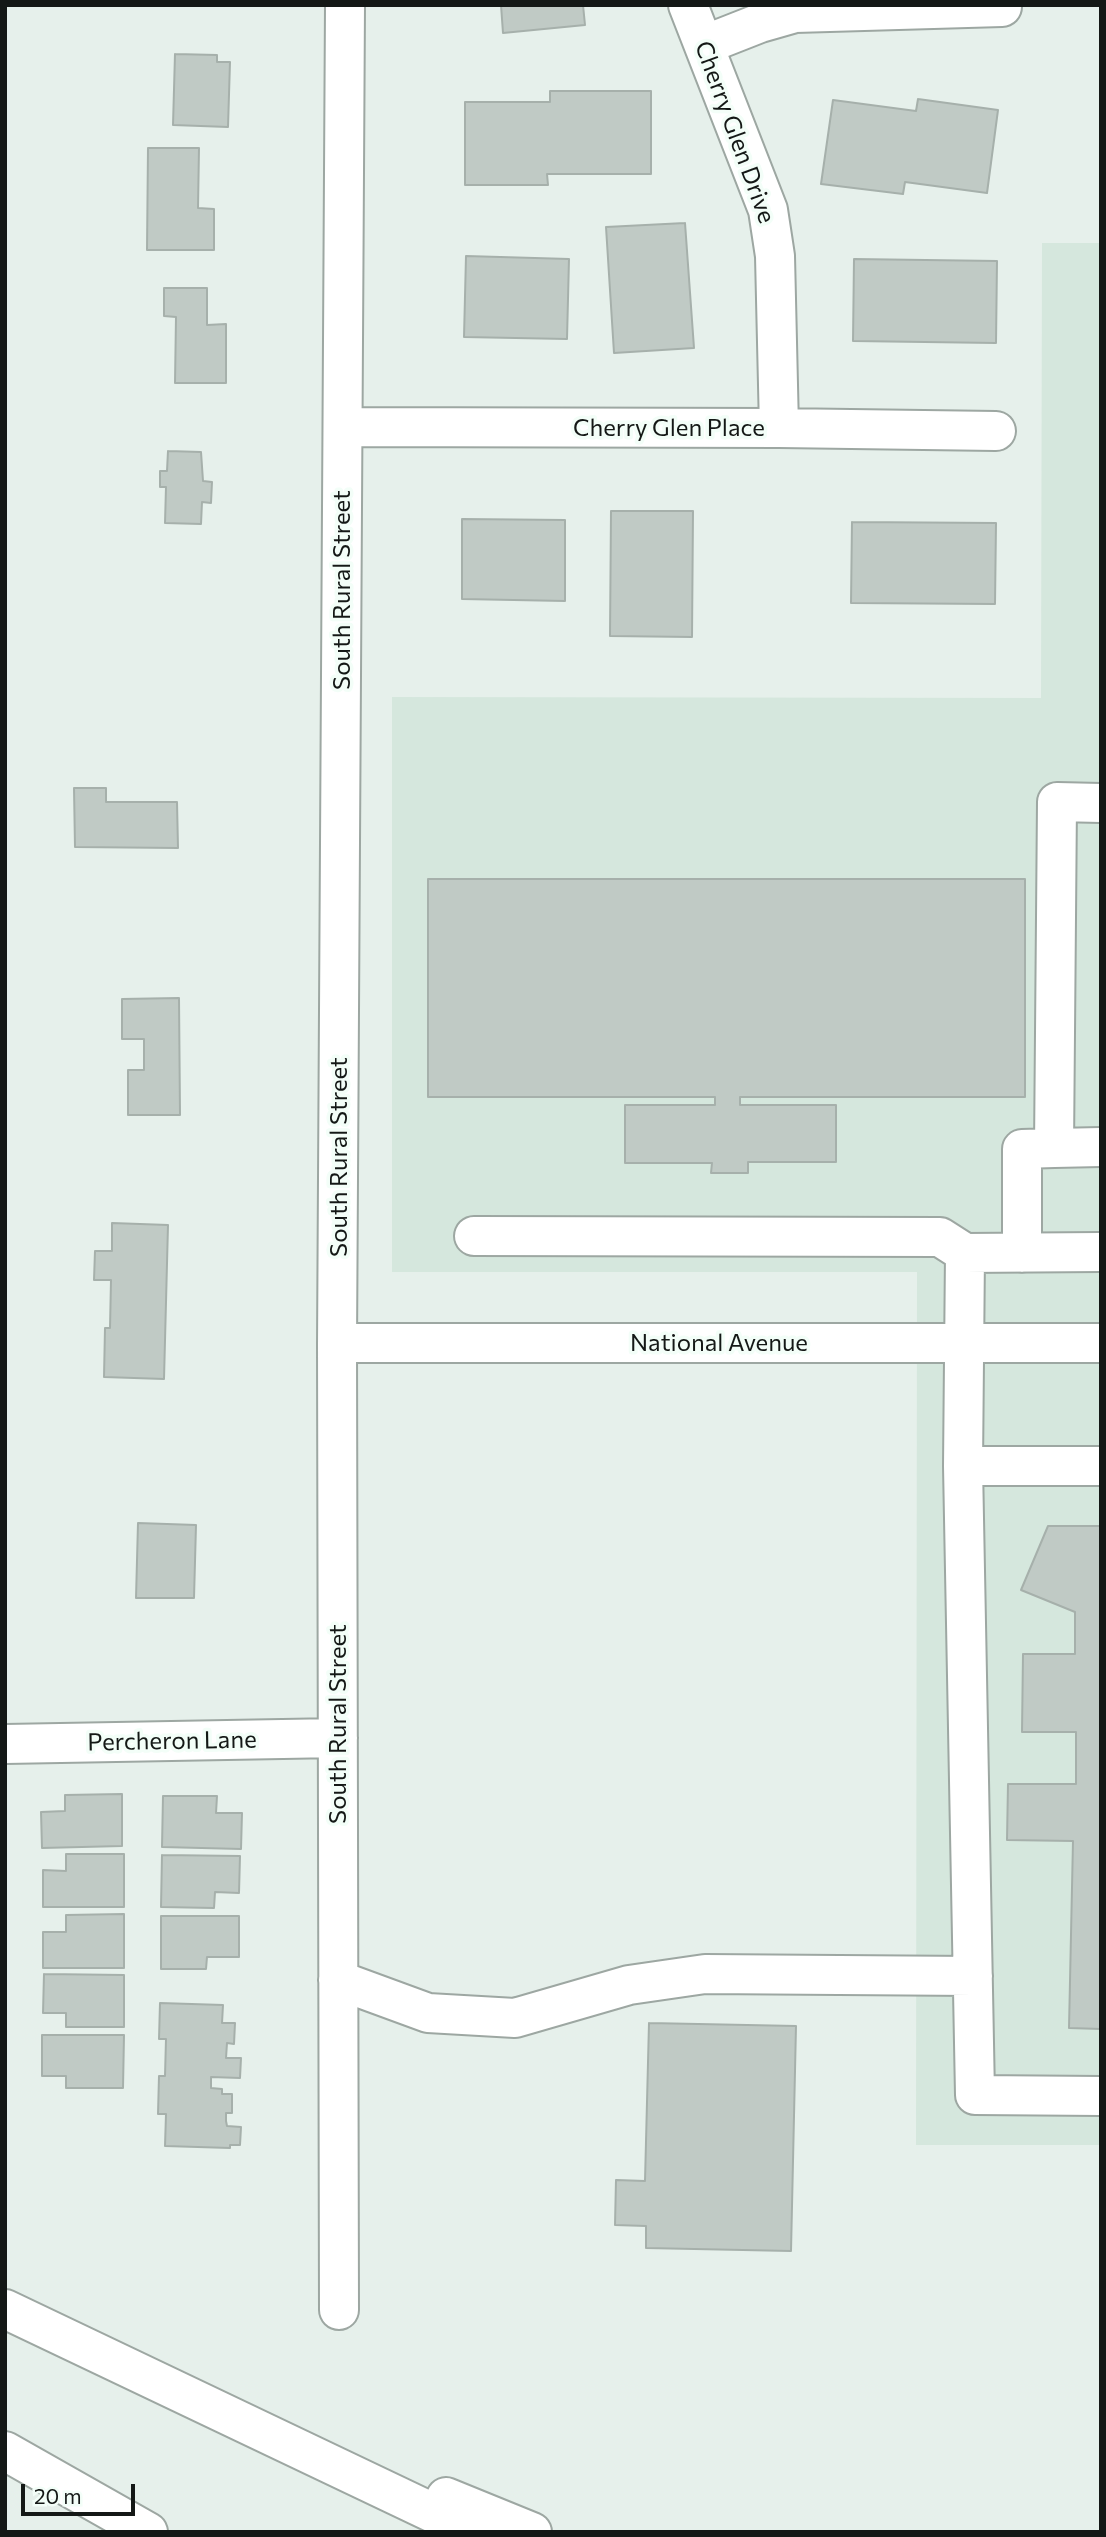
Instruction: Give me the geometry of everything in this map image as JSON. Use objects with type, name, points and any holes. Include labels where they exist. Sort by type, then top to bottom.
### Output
[{"type":"main road","name":"South Rural Street","points":[[338,2309],[337,1343],[345,5]]},
{"type":"main road","name":"Cherry Glen Drive","points":[[688,5],[761,190],[773,236],[779,428]]},
{"type":"main road","points":[[704,45],[760,23],[795,13],[1002,7]]},
{"type":"main road","name":"Cherry Glen Place","points":[[343,427],[996,431]]},
{"type":"main road","points":[[1054,1148],[1057,802],[1101,803]]},
{"type":"main road","points":[[1022,1253],[1022,1149],[1101,1147]]},
{"type":"main road","points":[[474,1236],[940,1237],[965,1253],[1101,1252]]},
{"type":"main road","points":[[965,1253],[963,1465],[975,2095],[1101,2096]]},
{"type":"main road","name":"National Avenue","points":[[337,1343],[1101,1343]]},
{"type":"main road","points":[[963,1465],[1101,1465]]},
{"type":"main road","name":"Percheron Lane","points":[[5,1744],[338,1738]]},
{"type":"main road","points":[[338,1980],[428,2013],[515,2018],[629,1985],[705,1974],[973,1976]]},
{"type":"main road","points":[[5,2309],[473,2532]]},
{"type":"main road","points":[[123,2366],[532,2532]]},
{"type":"main road","points":[[5,2451],[148,2532]]},
{"type":"main road","points":[[52,2477],[172,2532]]},
{"type":"shaded area","points":[[1042,243],[1101,243],[1101,2145],[916,2145],[917,1272],[392,1272],[392,697],[1041,698]]},
{"type":"building","points":[[501,5],[583,5],[585,25],[503,33]]},
{"type":"building","points":[[175,54],[217,55],[217,62],[230,62],[228,127],[173,125]]},
{"type":"building","points":[[550,91],[651,91],[651,174],[547,174],[548,185],[465,185],[465,102],[550,102]]},
{"type":"building","points":[[918,99],[998,110],[987,193],[905,182],[903,194],[821,184],[833,100],[916,111]]},
{"type":"building","points":[[148,148],[199,148],[198,208],[214,209],[214,250],[147,250]]},
{"type":"building","points":[[685,223],[694,348],[614,353],[606,227]]},
{"type":"building","points":[[466,256],[569,259],[567,339],[464,337]]},
{"type":"building","points":[[854,259],[997,261],[996,343],[853,341]]},
{"type":"building","points":[[164,288],[207,288],[207,325],[226,324],[226,383],[175,383],[176,317],[164,316]]},
{"type":"building","points":[[168,451],[201,452],[203,481],[212,482],[211,503],[202,502],[201,524],[165,523],[166,487],[160,487],[160,471],[167,471]]},
{"type":"building","points":[[611,511],[693,511],[692,637],[610,636]]},
{"type":"building","points":[[462,519],[565,520],[565,601],[462,599]]},
{"type":"building","points":[[852,522],[996,523],[995,604],[851,603]]},
{"type":"building","points":[[74,788],[106,788],[106,802],[177,802],[178,848],[75,847]]},
{"type":"building","points":[[428,879],[1025,879],[1025,1097],[740,1097],[740,1105],[836,1105],[836,1162],[748,1162],[748,1173],[711,1173],[712,1163],[625,1163],[625,1105],[715,1105],[715,1097],[428,1097]]},
{"type":"building","points":[[179,998],[180,1115],[128,1115],[128,1070],[144,1070],[144,1039],[122,1039],[122,999]]},
{"type":"building","points":[[112,1223],[168,1225],[164,1379],[104,1377],[105,1328],[110,1328],[111,1280],[94,1280],[95,1251],[112,1251]]},
{"type":"building","points":[[138,1523],[196,1525],[194,1598],[136,1598]]},
{"type":"building","points":[[1048,1526],[1101,1526],[1101,2029],[1069,2028],[1073,1841],[1007,1840],[1008,1784],[1076,1784],[1076,1732],[1022,1732],[1023,1654],[1075,1654],[1075,1612],[1021,1590]]},
{"type":"building","points":[[122,1794],[122,1846],[42,1848],[41,1812],[65,1811],[65,1795]]},
{"type":"building","points":[[163,1796],[217,1796],[216,1813],[242,1813],[241,1849],[162,1847]]},
{"type":"building","points":[[66,1854],[124,1854],[124,1907],[43,1907],[43,1870],[66,1871]]},
{"type":"building","points":[[162,1855],[240,1856],[239,1893],[215,1892],[214,1908],[161,1907]]},
{"type":"building","points":[[124,1914],[124,1968],[43,1968],[43,1932],[66,1932],[66,1915]]},
{"type":"building","points":[[161,1916],[239,1916],[239,1957],[207,1957],[206,1969],[161,1969]]},
{"type":"building","points":[[44,1974],[124,1975],[124,2027],[66,2027],[66,2013],[43,2013]]},
{"type":"building","points":[[160,2003],[223,2005],[222,2023],[235,2023],[234,2044],[227,2043],[226,2058],[241,2058],[240,2078],[211,2077],[211,2088],[222,2089],[222,2094],[232,2094],[232,2113],[226,2113],[226,2121],[227,2126],[241,2127],[240,2145],[230,2145],[230,2148],[165,2146],[166,2114],[158,2114],[159,2076],[165,2076],[166,2039],[159,2039]]},
{"type":"building","points":[[649,2023],[796,2026],[791,2251],[646,2248],[646,2226],[615,2225],[616,2180],[645,2181]]},
{"type":"building","points":[[42,2035],[124,2035],[123,2088],[66,2088],[66,2076],[42,2076]]}]
